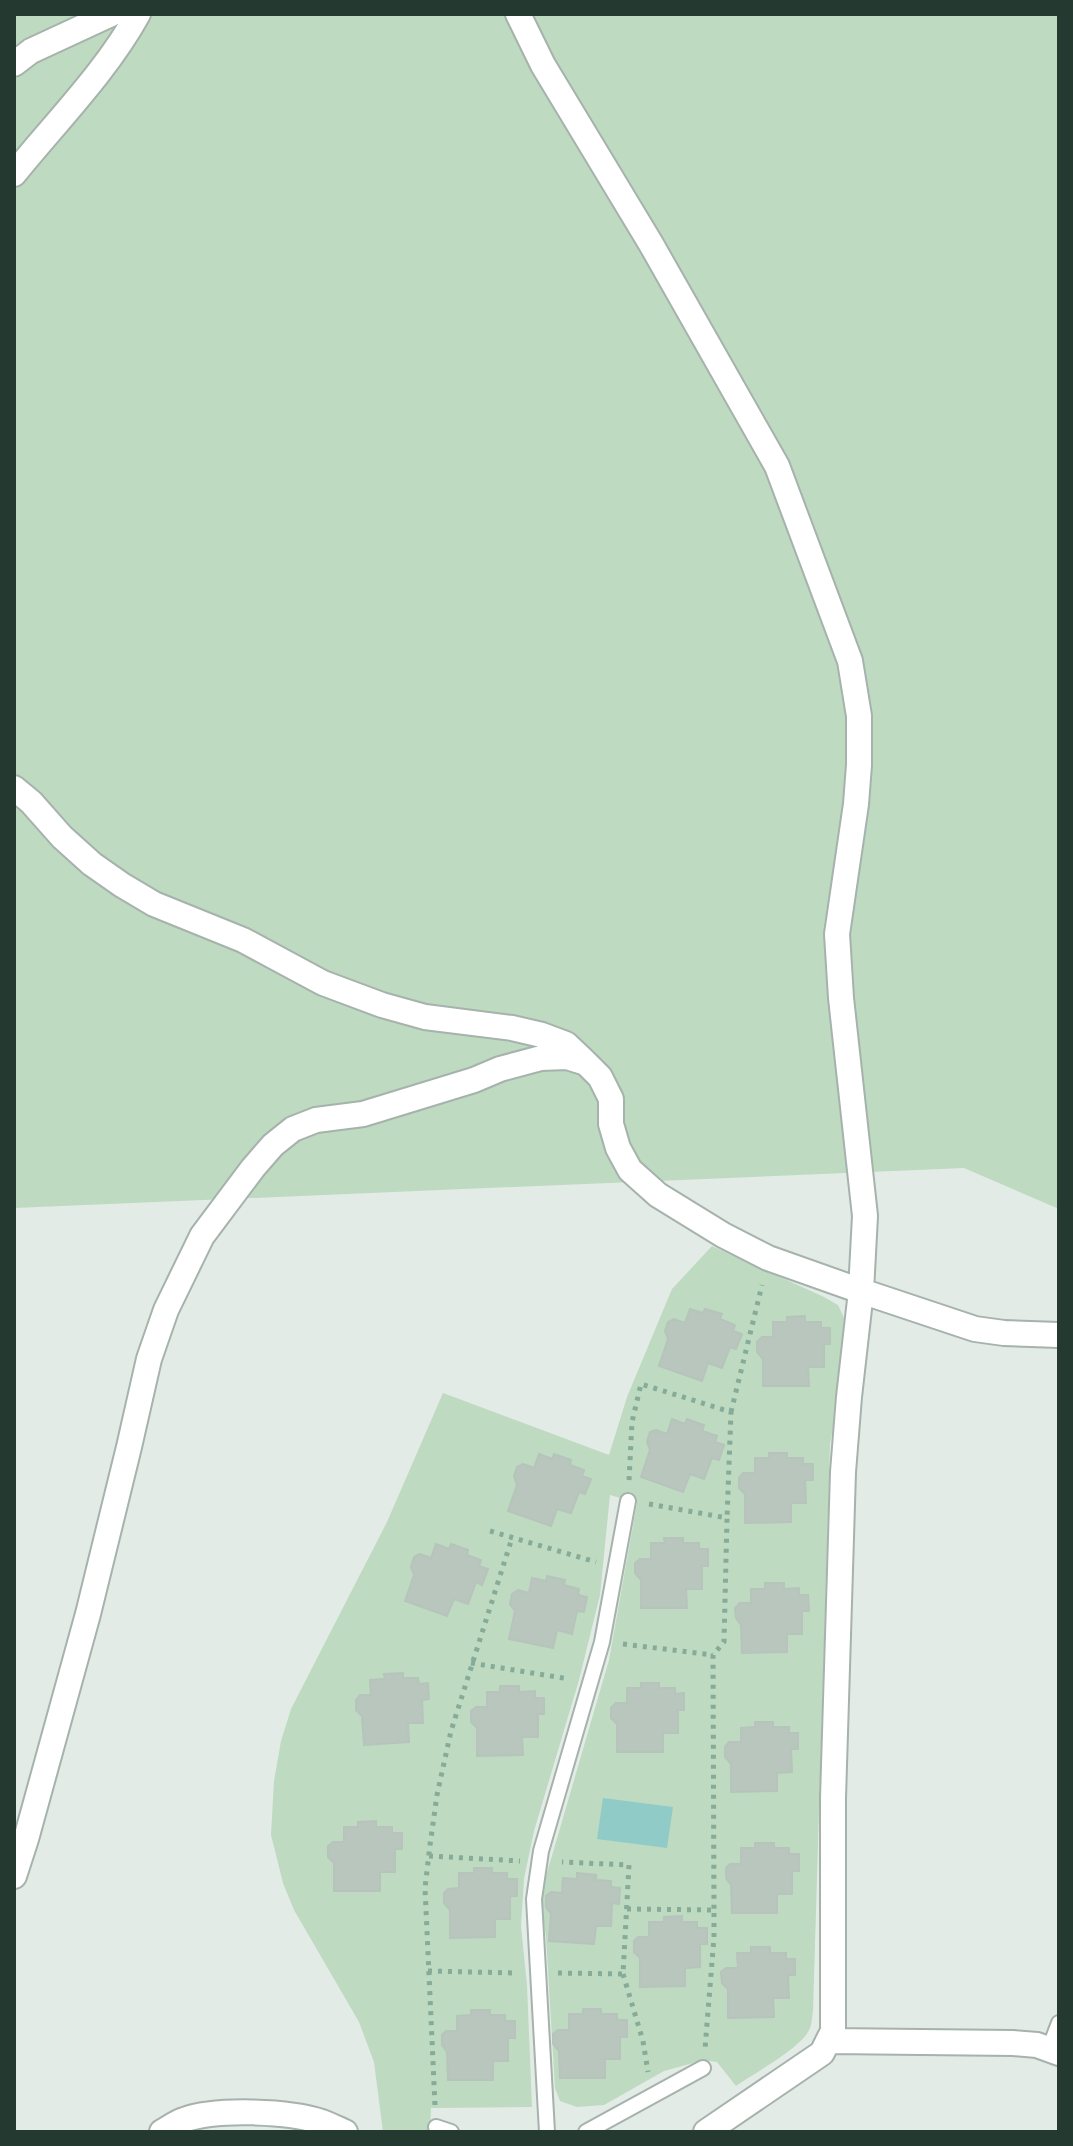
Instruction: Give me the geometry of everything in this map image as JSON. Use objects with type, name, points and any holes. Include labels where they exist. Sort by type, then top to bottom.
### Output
[{"type":"street","points":[[14,64],[31,51],[111,14]]},
{"type":"street","points":[[14,174],[117,48],[138,14]]},
{"type":"street","points":[[518,14],[543,65],[651,244],[777,466],[850,661],[859,716],[856,804],[837,934],[865,1216],[861,1291],[843,1472],[833,1798],[833,2031],[822,2053],[706,2132]]},
{"type":"street","points":[[14,788],[92,864],[122,885],[154,904],[243,940],[323,983],[425,1017],[512,1028],[566,1044],[600,1077],[611,1099],[611,1124],[618,1148],[630,1170],[658,1195],[723,1235],[768,1258],[975,1329],[1059,1335]]},
{"type":"street","points":[[14,1876],[88,1614],[149,1359],[166,1310],[202,1236],[263,1156],[293,1129],[316,1120],[363,1114],[541,1058],[567,1057],[586,1063]]},
{"type":"street","points":[[830,2041],[1013,2043],[1037,2045],[1054,2051]]},
{"type":"street","points":[[162,2132],[184,2120],[211,2114],[252,2113],[320,2121],[345,2132]]},
{"type":"lane","points":[[547,2132],[534,1899],[552,1810],[602,1642],[628,1501]]},
{"type":"lane","points":[[1054,2051],[1059,2023]]},
{"type":"lane","points":[[586,2132],[703,2068]]},
{"type":"lane","points":[[436,2127],[451,2132]]},
{"type":"path","points":[[703,2068],[714,1937],[713,1655],[724,1642],[731,1412],[768,1258]]},
{"type":"path","points":[[727,1518],[628,1501],[632,1422],[641,1384],[731,1412]]},
{"type":"path","points":[[490,1531],[616,1568]]},
{"type":"path","points":[[436,2127],[425,1888],[429,1856],[437,1795],[451,1731],[512,1538]]},
{"type":"path","points":[[602,1642],[713,1655]]},
{"type":"path","points":[[471,1663],[591,1682]]},
{"type":"path","points":[[429,1856],[629,1865],[623,1974],[643,2041],[651,2096]]},
{"type":"path","points":[[627,1909],[714,1910]]},
{"type":"path","points":[[428,1971],[623,1974]]},
{"type":"green space","points":[[14,14],[1059,14],[1059,1209],[964,1168],[14,1208]]},
{"type":"green space","points":[[712,1246],[824,1297],[838,1305],[844,1318],[830,1443],[813,2011],[810,2028],[797,2045],[736,2086],[717,2062],[704,2060],[664,2071],[604,2105],[577,2107],[560,2101],[555,2088],[542,1890],[609,1660],[637,1503],[610,1495],[600,1595],[579,1680],[534,1831],[524,1879],[521,1926],[527,1985],[532,2107],[431,2108],[430,2132],[383,2132],[374,2062],[359,2022],[294,1910],[283,1883],[271,1835],[274,1781],[291,1709],[387,1522],[443,1393],[609,1455],[627,1397],[672,1289]]},
{"type":"water","points":[[603,1798],[673,1807],[667,1848],[597,1839]]},
{"type":"building","points":[[690,1309],[722,1314],[720,1319],[735,1325],[733,1331],[742,1334],[736,1349],[730,1347],[722,1368],[708,1363],[702,1381],[659,1366],[668,1339],[665,1331],[668,1322],[674,1319],[685,1323]]},
{"type":"building","points":[[805,1316],[805,1322],[821,1322],[821,1328],[830,1328],[830,1344],[824,1344],[824,1367],[808,1367],[809,1386],[763,1386],[763,1359],[757,1352],[757,1342],[762,1337],[773,1337],[773,1322],[787,1322],[787,1317]]},
{"type":"building","points":[[672,1419],[685,1424],[687,1419],[704,1425],[702,1431],[717,1436],[715,1442],[724,1445],[719,1460],[712,1458],[704,1479],[690,1474],[683,1492],[641,1477],[650,1450],[647,1442],[650,1432],[656,1430],[667,1434]]},
{"type":"building","points":[[769,1453],[787,1453],[787,1458],[803,1458],[803,1464],[813,1464],[813,1480],[805,1480],[806,1503],[791,1503],[791,1522],[745,1523],[745,1494],[739,1488],[739,1478],[743,1473],[755,1473],[755,1458],[769,1458]]},
{"type":"building","points":[[539,1454],[552,1459],[554,1454],[571,1460],[570,1465],[584,1470],[582,1476],[591,1479],[585,1494],[579,1492],[571,1513],[557,1509],[551,1526],[508,1511],[517,1485],[514,1476],[517,1467],[523,1464],[534,1468]]},
{"type":"building","points":[[664,1538],[683,1538],[683,1543],[699,1543],[699,1549],[708,1549],[708,1566],[702,1566],[702,1589],[686,1589],[687,1608],[641,1608],[641,1580],[635,1573],[635,1563],[640,1559],[651,1559],[651,1543],[665,1543]]},
{"type":"building","points":[[436,1544],[449,1549],[451,1544],[468,1550],[467,1555],[481,1560],[479,1566],[488,1569],[482,1585],[476,1582],[468,1604],[454,1599],[447,1616],[405,1601],[414,1575],[411,1567],[414,1557],[420,1554],[431,1558]]},
{"type":"building","points":[[547,1576],[565,1580],[564,1585],[579,1589],[578,1595],[587,1597],[584,1612],[577,1611],[572,1634],[557,1630],[553,1648],[509,1639],[515,1611],[510,1604],[512,1594],[518,1590],[529,1593],[532,1578],[546,1581]]},
{"type":"building","points":[[765,1583],[784,1583],[784,1589],[799,1588],[799,1595],[808,1595],[809,1611],[802,1611],[802,1634],[787,1634],[787,1652],[742,1653],[741,1625],[735,1608],[740,1603],[751,1603],[751,1589],[765,1589]]},
{"type":"building","points":[[403,1673],[403,1678],[418,1678],[419,1684],[428,1683],[429,1699],[422,1700],[423,1723],[408,1723],[409,1742],[364,1745],[362,1716],[356,1710],[356,1700],[360,1695],[371,1695],[370,1680],[385,1679],[384,1674]]},
{"type":"building","points":[[641,1683],[659,1683],[659,1688],[675,1688],[675,1694],[684,1693],[684,1710],[678,1710],[678,1733],[663,1733],[663,1752],[617,1752],[617,1724],[611,1718],[611,1708],[616,1703],[627,1703],[627,1688],[641,1688]]},
{"type":"building","points":[[500,1686],[519,1686],[519,1692],[535,1691],[535,1698],[544,1698],[544,1714],[538,1714],[538,1737],[522,1737],[523,1755],[477,1756],[477,1728],[471,1722],[471,1711],[476,1707],[487,1707],[487,1692],[500,1692]]},
{"type":"building","points":[[755,1722],[773,1722],[773,1727],[789,1727],[789,1733],[798,1733],[798,1749],[791,1749],[792,1772],[777,1773],[777,1791],[731,1792],[731,1764],[725,1757],[725,1747],[729,1742],[741,1742],[741,1728],[755,1727]]},
{"type":"building","points":[[376,1821],[376,1827],[392,1827],[392,1833],[402,1833],[402,1849],[395,1849],[395,1872],[380,1872],[380,1891],[334,1891],[334,1863],[328,1857],[328,1846],[333,1842],[344,1842],[344,1827],[358,1827],[358,1822]]},
{"type":"building","points":[[755,1843],[774,1843],[774,1848],[789,1848],[789,1854],[799,1854],[799,1871],[792,1871],[792,1894],[777,1894],[777,1913],[732,1913],[731,1885],[726,1878],[726,1868],[730,1864],[741,1864],[741,1848],[755,1848]]},
{"type":"building","points":[[474,1868],[492,1868],[492,1873],[507,1873],[507,1879],[517,1879],[517,1896],[510,1896],[510,1919],[495,1919],[495,1937],[450,1938],[450,1910],[444,1903],[444,1893],[448,1889],[459,1888],[459,1873],[474,1873]]},
{"type":"building","points":[[577,1873],[596,1875],[596,1880],[611,1881],[611,1887],[620,1888],[619,1904],[612,1903],[611,1926],[596,1926],[594,1944],[549,1941],[551,1914],[546,1907],[546,1896],[551,1892],[562,1893],[563,1878],[577,1879]]},
{"type":"building","points":[[682,1916],[682,1922],[697,1922],[697,1928],[707,1928],[707,1944],[700,1944],[700,1967],[685,1968],[685,1986],[640,1987],[640,1958],[634,1952],[634,1941],[638,1937],[649,1937],[649,1922],[664,1922],[664,1917]]},
{"type":"building","points":[[751,1947],[770,1947],[770,1953],[786,1953],[786,1959],[795,1959],[795,1975],[788,1975],[789,1998],[773,1998],[774,2017],[728,2018],[728,1989],[722,1983],[721,1972],[726,1968],[738,1968],[737,1953],[751,1953]]},
{"type":"building","points":[[583,2009],[601,2009],[601,2014],[617,2014],[617,2020],[627,2020],[627,2037],[620,2037],[620,2059],[605,2059],[605,2078],[560,2078],[559,2051],[553,2044],[553,2034],[558,2030],[569,2030],[569,2014],[583,2014]]},
{"type":"building","points":[[471,2010],[490,2010],[490,2015],[505,2015],[505,2021],[515,2021],[515,2038],[508,2038],[508,2061],[493,2061],[493,2080],[448,2080],[447,2052],[442,2045],[442,2035],[446,2031],[457,2031],[457,2016],[471,2015]]}]
